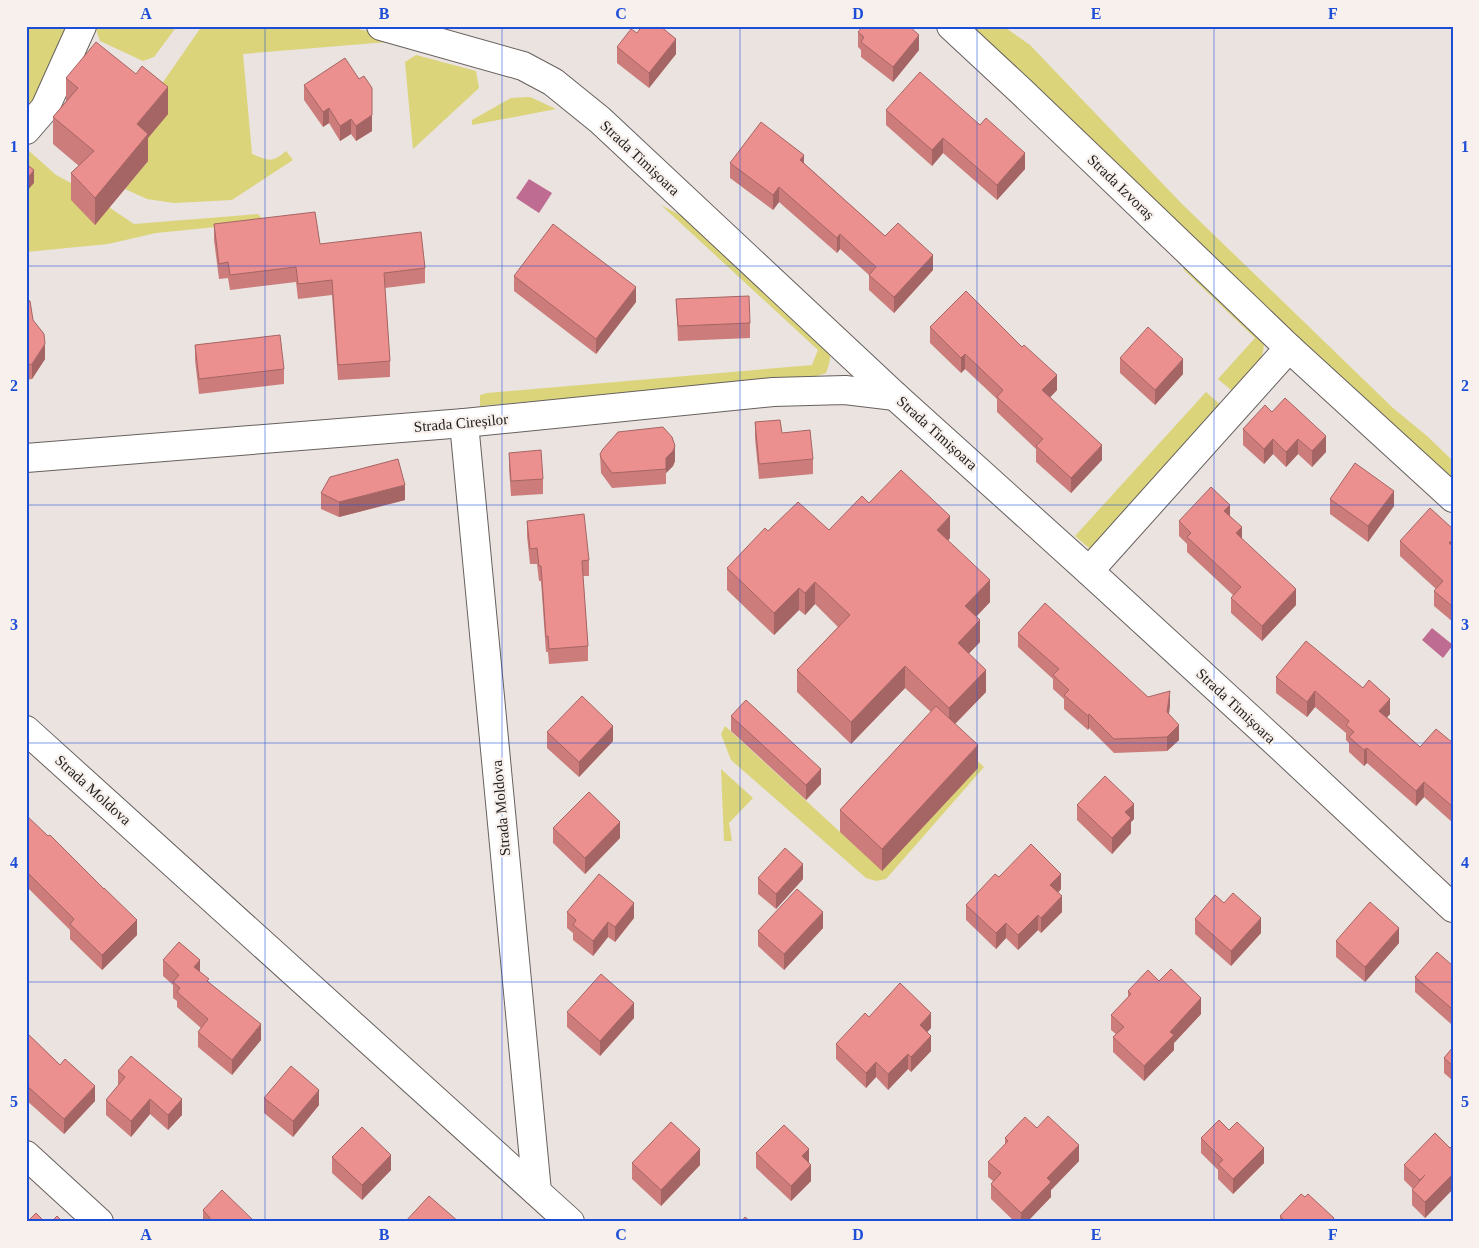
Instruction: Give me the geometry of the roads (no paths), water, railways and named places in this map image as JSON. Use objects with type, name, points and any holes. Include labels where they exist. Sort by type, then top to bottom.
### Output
[{"type":"street","points":[[26,130],[45,108],[82,26]]},
{"type":"street","name":"Strada Timișoara","points":[[381,26],[522,66],[553,82],[600,120],[895,396],[1089,571],[1453,908]]},
{"type":"street","name":"Strada Izvoraș","points":[[951,26],[1030,99],[1289,348],[1453,498]]},
{"type":"street","points":[[1089,571],[1289,348]]},
{"type":"street","name":"Strada Cireșilor","points":[[26,458],[464,423],[773,392],[845,390],[895,396]]},
{"type":"street","name":"Strada Moldova","points":[[464,423],[537,1192]]},
{"type":"street","name":"Strada Moldova","points":[[26,730],[570,1222]]},
{"type":"street","points":[[26,1155],[99,1222]]}]
